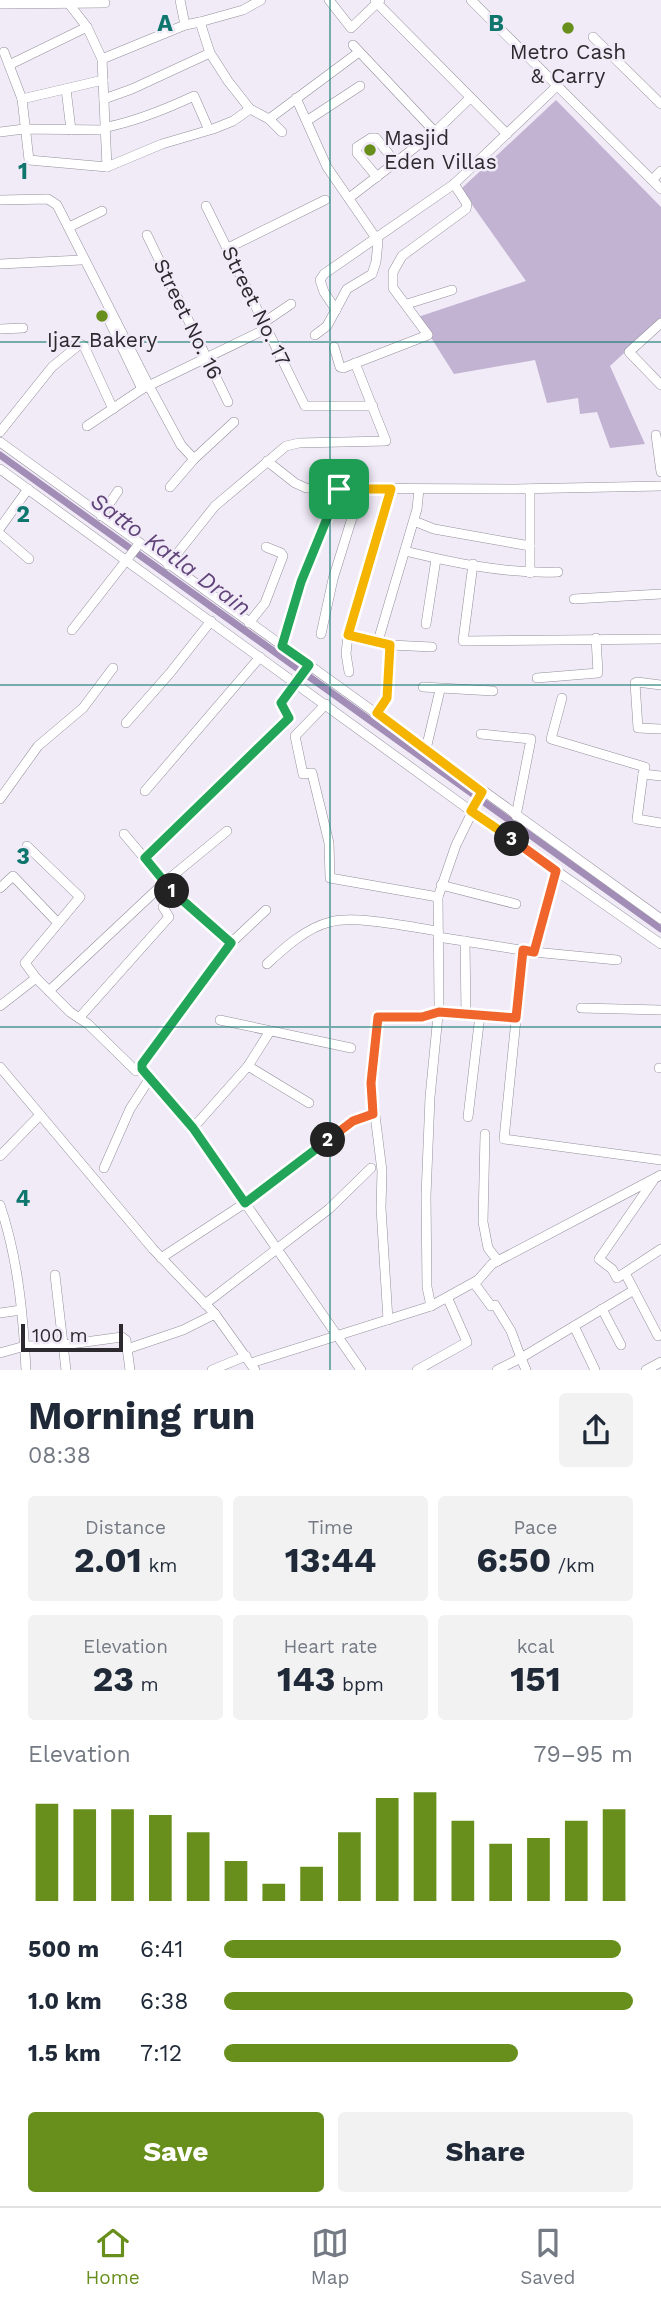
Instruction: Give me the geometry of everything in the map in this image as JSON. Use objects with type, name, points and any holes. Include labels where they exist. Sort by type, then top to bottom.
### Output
[{"type":"street","points":[[180,0],[185,25]]},
{"type":"street","points":[[102,59],[185,25],[243,10],[261,0]]},
{"type":"street","points":[[330,0],[351,28],[377,1],[507,134]]},
{"type":"street","points":[[471,0],[661,189]]},
{"type":"street","points":[[66,2],[87,27],[102,59],[107,167]]},
{"type":"street","points":[[0,4],[105,3]]},
{"type":"street","points":[[200,22],[210,53],[228,82],[250,109],[269,119],[282,132]]},
{"type":"street","points":[[9,65],[87,27]]},
{"type":"street","points":[[593,37],[661,104]]},
{"type":"street","points":[[269,119],[356,48],[435,132]]},
{"type":"street","points":[[4,52],[22,99],[29,160],[107,167],[162,144],[209,131],[233,121],[250,109]]},
{"type":"street","points":[[104,99],[210,53]]},
{"type":"street","points":[[22,99],[103,80]]},
{"type":"street","points":[[336,310],[324,292],[320,280],[324,274],[454,184],[558,85]]},
{"type":"street","points":[[308,120],[360,86]]},
{"type":"street","points":[[66,89],[71,130]]},
{"type":"street","points":[[0,132],[106,128],[127,123],[194,96],[209,131]]},
{"type":"street","points":[[296,98],[327,167],[378,241],[372,274],[347,289],[327,326],[316,335]]},
{"type":"street","points":[[349,198],[435,132],[470,98]]},
{"type":"street","points":[[377,177],[357,153],[357,147],[370,138],[376,138],[396,163]]},
{"type":"street","points":[[652,180],[661,171]]},
{"type":"street","points":[[334,347],[341,368],[428,335],[392,285],[393,272],[399,259],[468,206],[454,184]]},
{"type":"street","points":[[0,200],[53,201],[68,226],[81,258]]},
{"type":"street","points":[[228,248],[324,200]]},
{"type":"street","name":"Street No. 17","points":[[206,206],[305,406],[373,406]]},
{"type":"street","points":[[68,226],[102,211]]},
{"type":"street","name":"Street No. 16","points":[[147,235],[228,402]]},
{"type":"street","points":[[0,264],[86,259],[145,388],[181,445],[194,459]]},
{"type":"street","points":[[407,303],[452,290]]},
{"type":"street","points":[[87,426],[145,388],[265,326],[291,304]]},
{"type":"street","points":[[0,329],[23,328]]},
{"type":"street","points":[[659,329],[629,352],[661,385]]},
{"type":"street","points":[[0,432],[52,367],[80,344],[84,346],[113,409]]},
{"type":"street","points":[[168,565],[215,506],[267,461],[293,443],[386,441],[355,363]]},
{"type":"street","points":[[170,487],[194,459],[234,422]]},
{"type":"street","points":[[661,437],[656,435],[661,472]]},
{"type":"street","points":[[0,442],[138,546],[282,646],[307,667],[377,713],[481,794],[661,919]]},
{"type":"street","points":[[267,461],[295,483],[306,488],[530,489],[661,485]]},
{"type":"street","points":[[0,469],[661,944]]},
{"type":"street","points":[[0,528],[28,489]]},
{"type":"street","points":[[282,646],[301,582],[339,489]]},
{"type":"street","points":[[321,634],[333,579],[361,489]]},
{"type":"street","points":[[349,672],[346,654],[348,635],[391,489]]},
{"type":"street","points":[[378,641],[418,509],[419,489]]},
{"type":"street","points":[[530,489],[530,573]]},
{"type":"street","points":[[101,516],[118,491]]},
{"type":"street","points":[[414,522],[435,529],[530,546]]},
{"type":"street","points":[[0,534],[29,559]]},
{"type":"street","points":[[72,630],[138,546]]},
{"type":"street","points":[[249,623],[265,603],[283,556],[266,547]]},
{"type":"street","points":[[405,551],[436,559],[530,573],[558,572]]},
{"type":"street","points":[[426,624],[436,559]]},
{"type":"street","points":[[473,565],[463,641],[661,639]]},
{"type":"street","points":[[574,599],[661,594]]},
{"type":"street","points":[[126,723],[211,621]]},
{"type":"street","points":[[348,635],[390,645],[432,647]]},
{"type":"street","points":[[537,678],[598,673],[596,638]]},
{"type":"street","points":[[377,713],[387,698],[390,645]]},
{"type":"street","points":[[145,791],[260,657]]},
{"type":"street","points":[[145,858],[289,718],[281,703],[307,667]]},
{"type":"street","points":[[0,799],[38,746],[83,708],[113,668]]},
{"type":"street","points":[[661,685],[637,681],[635,683],[638,728],[661,729]]},
{"type":"street","points":[[423,687],[494,691]]},
{"type":"street","points":[[426,749],[440,690]]},
{"type":"street","points":[[562,698],[551,739],[645,767],[637,819],[661,823]]},
{"type":"street","points":[[326,704],[295,736],[303,774],[312,773],[316,786],[329,843],[330,878],[438,897]]},
{"type":"street","points":[[481,734],[531,739],[516,816]]},
{"type":"street","points":[[643,774],[661,776]]},
{"type":"street","points":[[431,1307],[427,1287],[426,1196],[430,1097],[439,1012],[438,897],[481,794]]},
{"type":"street","points":[[49,991],[165,882],[227,831]]},
{"type":"street","points":[[124,834],[174,893],[231,943]]},
{"type":"street","points":[[27,846],[80,897],[25,963],[49,991],[88,1024],[136,1071],[231,943],[266,910]]},
{"type":"street","points":[[534,952],[556,871]]},
{"type":"street","points":[[0,888],[13,876],[58,923]]},
{"type":"street","points":[[441,885],[516,904]]},
{"type":"street","points":[[79,1018],[169,917],[163,907],[174,893]]},
{"type":"street","points":[[267,964],[300,937],[329,922],[378,923],[534,952],[617,960]]},
{"type":"street","points":[[465,941],[466,1014]]},
{"type":"street","points":[[523,950],[504,1139],[661,1160]]},
{"type":"street","points":[[0,1006],[36,978]]},
{"type":"street","points":[[581,1008],[661,1010]]},
{"type":"street","points":[[388,1320],[381,1208],[382,1171],[371,1083],[378,1017],[422,1017],[439,1012],[516,1018]]},
{"type":"street","points":[[468,1117],[480,1015]]},
{"type":"street","points":[[220,1020],[351,1048]]},
{"type":"street","points":[[193,1128],[248,1066],[270,1031]]},
{"type":"street","points":[[248,1066],[309,1103]]},
{"type":"street","points":[[0,1067],[161,1258],[215,1314],[251,1363]]},
{"type":"street","points":[[141,1067],[193,1128],[361,1370]]},
{"type":"street","points":[[104,1168],[130,1109],[150,1078]]},
{"type":"street","points":[[161,1258],[245,1203],[345,1126],[373,1114]]},
{"type":"street","points":[[0,1156],[39,1116]]},
{"type":"street","points":[[485,1135],[483,1222],[488,1248],[498,1261]]},
{"type":"street","points":[[205,1304],[329,1209],[371,1168]]},
{"type":"street","points":[[212,1370],[251,1363],[337,1334],[431,1307],[474,1283],[492,1264],[658,1176]]},
{"type":"street","points":[[658,1176],[599,1259],[612,1269],[617,1278],[661,1249]]},
{"type":"street","points":[[0,1205],[10,1233],[19,1280],[26,1370]]},
{"type":"street","points":[[625,1273],[658,1336]]},
{"type":"street","points":[[55,1275],[66,1370]]},
{"type":"street","points":[[474,1283],[491,1306],[495,1305],[511,1331],[526,1370]]},
{"type":"street","points":[[497,1370],[634,1290]]},
{"type":"street","points":[[416,1370],[467,1342],[448,1298]]},
{"type":"street","points":[[602,1309],[621,1345]]},
{"type":"street","points":[[0,1313],[21,1310]]},
{"type":"street","points":[[127,1349],[183,1330],[215,1314]]},
{"type":"street","points":[[575,1326],[595,1370]]},
{"type":"street","points":[[0,1353],[25,1346],[63,1345],[122,1337],[125,1338],[130,1370]]},
{"type":"street","points":[[646,1370],[661,1362]]},
{"type":"shaded area","points":[[556,100],[661,207],[661,319],[610,366],[645,444],[610,448],[597,412],[580,414],[578,398],[547,403],[535,360],[454,374],[418,317],[526,281],[461,189]]},
{"type":"waterway","name":"Satto Katla Drain","points":[[0,455],[661,929]]},
{"type":"place","name":"Metro Cash & Carry","points":[[568,28]]},
{"type":"place","name":"Masjid Eden Villas","points":[[370,150]]},
{"type":"place","name":"Ijaz Bakery","points":[[102,316]]},
{"type":"route","points":[[339,489],[391,489],[348,635],[390,645],[387,698],[377,713],[482,792],[471,811],[556,871],[534,952],[523,950],[516,1018],[439,1012],[422,1017],[378,1017],[371,1083],[373,1114],[345,1126],[245,1203],[193,1128],[141,1067],[231,943],[184,904],[145,858],[289,718],[281,703],[309,665],[282,646],[301,582],[339,489]]}]
